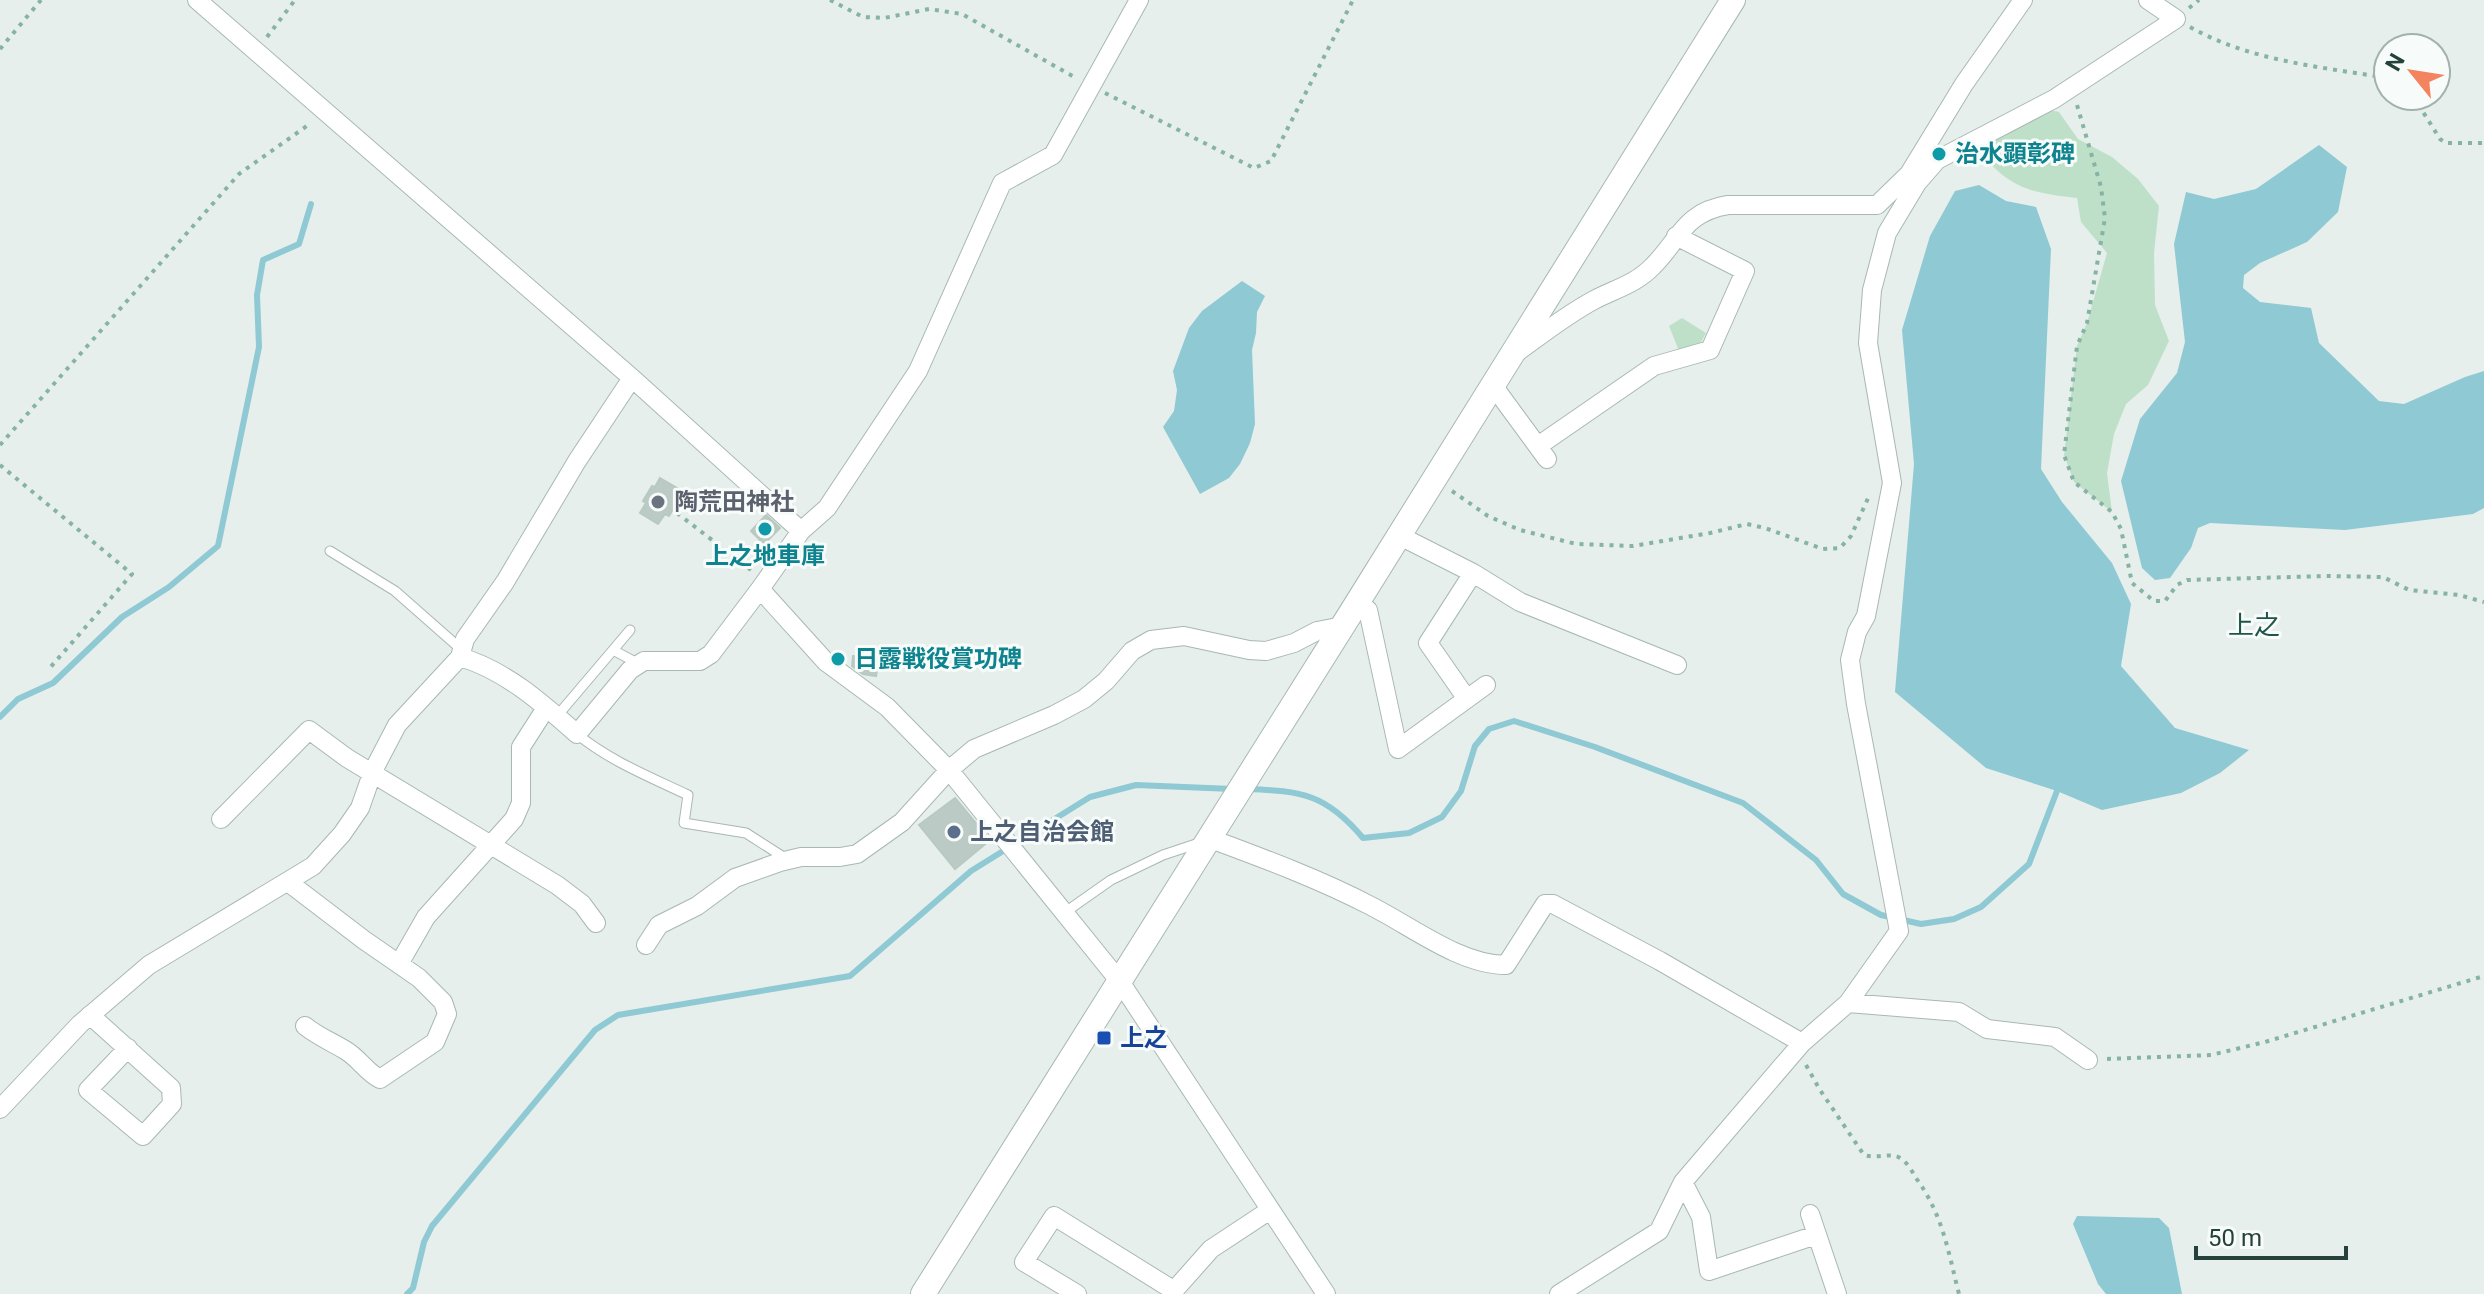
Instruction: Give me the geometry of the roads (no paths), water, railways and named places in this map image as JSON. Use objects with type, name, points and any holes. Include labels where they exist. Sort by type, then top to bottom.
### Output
[{"type":"street","points":[[197,0],[632,378],[801,531]]},
{"type":"street","points":[[461,653],[497,672],[577,734],[630,670],[644,661],[700,661],[711,654],[759,582],[801,531],[827,508],[918,371],[1002,183],[1053,155],[1139,0]]},
{"type":"street","points":[[923,1294],[1121,983],[1733,0]]},
{"type":"street","points":[[1559,1294],[1659,1231],[1683,1182],[1799,1046],[1848,1003],[1899,931],[1858,718],[1850,660],[1857,632],[1866,616],[1892,483],[1868,343],[1872,290],[1887,233],[1917,183],[1964,84],[2023,0]]},
{"type":"street","points":[[1508,359],[1595,299],[1632,284],[1654,266],[1676,236],[1698,216],[1715,207],[1877,205],[1930,156],[2071,88],[2176,19],[2148,0]]},
{"type":"street","points":[[1492,384],[1543,452],[1654,366],[1710,350],[1745,271],[1676,236]]},
{"type":"street","points":[[0,1109],[90,1015],[149,965],[313,866],[342,834],[360,808],[373,771],[397,725],[461,653],[465,639],[505,582],[577,461],[632,378]]},
{"type":"street","points":[[1398,535],[1473,573],[1520,602],[1677,665]]},
{"type":"street","points":[[1467,699],[1428,643],[1473,573]]},
{"type":"street","points":[[759,582],[826,662],[887,707],[949,770],[1121,983],[1326,1294]]},
{"type":"street","points":[[1357,603],[1368,610],[1398,749],[1486,685]]},
{"type":"street","points":[[646,945],[659,925],[697,906],[735,878],[801,857],[857,854],[902,822],[949,770],[974,749],[1084,699],[1106,681],[1132,651],[1151,640],[1184,636],[1266,651],[1294,643],[1317,631],[1343,626]]},
{"type":"street","points":[[399,964],[426,917],[514,819],[521,803],[521,747],[551,712]]},
{"type":"street","points":[[221,819],[309,730],[347,758],[557,885],[582,904],[596,923]]},
{"type":"street","points":[[1211,839],[1288,867],[1371,906],[1465,957],[1489,965],[1506,965],[1545,904],[1553,904],[1660,961],[1799,1046]]},
{"type":"street","points":[[288,882],[419,978],[443,1002],[447,1014],[435,1042],[380,1079],[369,1073],[346,1050],[322,1040],[305,1026]]},
{"type":"street","points":[[1848,1003],[1959,1012],[1987,1029],[2055,1037],[2088,1060]]},
{"type":"street","points":[[90,1015],[128,1048],[171,1088],[172,1104],[143,1136],[88,1090],[128,1048]]},
{"type":"street","points":[[1683,1182],[1701,1217],[1709,1271],[1816,1235]]},
{"type":"street","points":[[1077,1294],[1024,1262],[1054,1216],[1172,1292],[1211,1249],[1270,1210]]},
{"type":"street","points":[[1810,1214],[1837,1294]]},
{"type":"lane","points":[[330,551],[395,591],[461,653]]},
{"type":"lane","points":[[551,712],[630,630]]},
{"type":"lane","points":[[613,650],[639,664]]},
{"type":"lane","points":[[577,734],[593,747],[634,770],[688,795],[684,823],[746,833],[788,860]]},
{"type":"lane","points":[[1064,913],[1111,880],[1163,855],[1211,839]]},
{"type":"water","points":[[2319,145],[2347,167],[2338,212],[2307,242],[2260,263],[2244,275],[2243,288],[2260,302],[2311,308],[2319,343],[2379,401],[2404,404],[2484,371],[2484,508],[2473,514],[2345,530],[2210,523],[2198,528],[2191,548],[2170,578],[2155,580],[2142,568],[2121,481],[2140,419],[2177,373],[2185,342],[2174,244],[2186,192],[2214,199],[2256,189]]},
{"type":"water","points":[[1979,185],[2006,201],[2036,207],[2051,249],[2041,469],[2062,502],[2112,563],[2131,604],[2121,666],[2175,728],[2249,750],[2220,773],[2181,793],[2102,810],[2057,791],[1986,768],[1895,692],[1914,464],[1902,330],[1930,236],[1955,191]]},
{"type":"water","points":[[1242,281],[1265,296],[1257,312],[1252,350],[1255,424],[1240,464],[1229,478],[1200,494],[1163,427],[1174,411],[1177,390],[1173,371],[1189,328],[1202,311]]},
{"type":"water","points":[[2077,1216],[2159,1218],[2169,1228],[2182,1294],[2106,1294],[2098,1284],[2073,1224]]},
{"type":"waterway","points":[[0,717],[18,699],[53,683],[122,617],[169,587],[218,546],[259,347],[257,295],[263,260],[299,244],[311,204]]},
{"type":"waterway","points":[[1247,789],[1283,791],[1312,798],[1337,812],[1363,838],[1409,833],[1442,817],[1461,791],[1475,746],[1489,729],[1514,721],[1595,747],[1743,803],[1816,860],[1843,894],[1881,915],[1921,924],[1954,919],[1981,907],[2029,864],[2057,791]]},
{"type":"waterway","points":[[407,1294],[413,1288],[424,1242],[432,1226],[595,1030],[618,1015],[850,976],[971,871],[1090,797],[1136,785],[1232,789]]},
{"type":"place","name":"治水顕彰碑","points":[[1939,154]]},
{"type":"place","name":"陶荒田神社","points":[[658,502]]},
{"type":"place","name":"上之地車庫","points":[[765,529]]},
{"type":"place","name":"日露戦役賞功碑","points":[[838,659]]},
{"type":"place","name":"上之自治会館","points":[[954,832]]},
{"type":"place","name":"上之","points":[[1104,1038]]},
{"type":"district","name":"上之","points":[[2254,625]]}]
